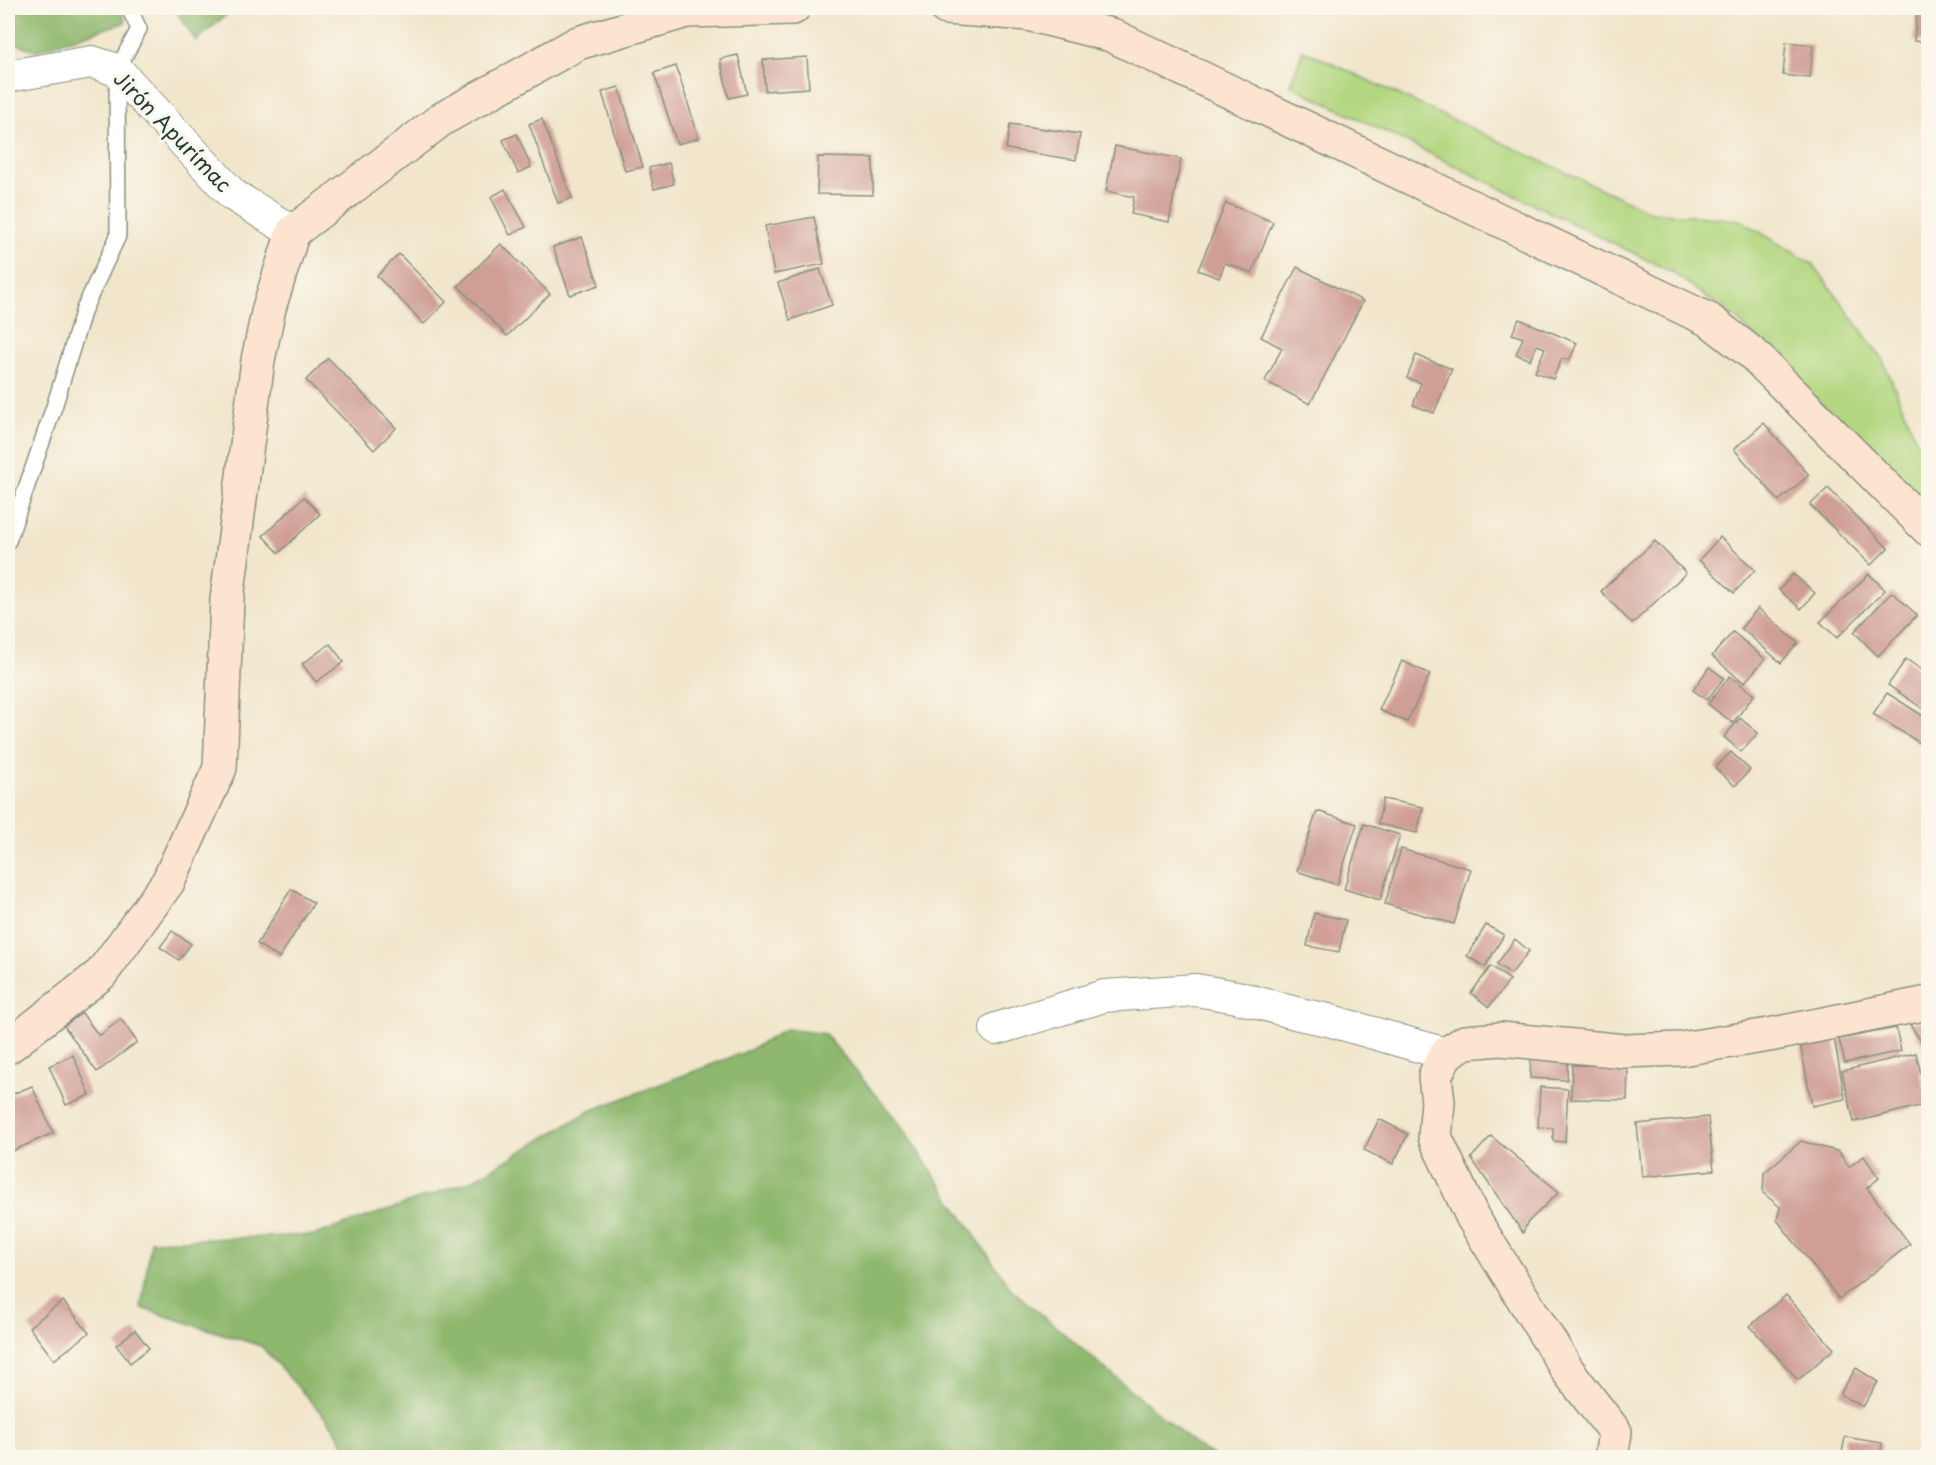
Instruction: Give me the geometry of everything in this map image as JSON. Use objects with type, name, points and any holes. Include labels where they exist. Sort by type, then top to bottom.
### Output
[{"type":"street","points":[[8,1047],[101,974],[168,882],[220,768],[227,599],[258,360],[269,308],[293,232],[442,119],[578,43],[687,11],[793,8]]},
{"type":"street","points":[[946,8],[1028,14],[1111,36],[1709,320],[1753,354],[1929,530]]},
{"type":"street","name":"Jirón Apurímac","points":[[8,76],[92,63],[117,70],[233,195],[293,232]]},
{"type":"street","points":[[996,1029],[1104,996],[1196,990],[1237,997],[1328,1020],[1446,1054]]},
{"type":"street","points":[[1611,1458],[1615,1432],[1568,1371],[1473,1218],[1435,1137],[1438,1102],[1435,1076],[1446,1054],[1465,1042],[1501,1039],[1625,1051],[1681,1049],[1769,1035],[1929,1003]]},
{"type":"lane","points":[[8,541],[55,405],[84,309],[118,236],[117,70],[139,29],[129,8]]},
{"type":"green space","points":[[8,8],[120,8],[126,22],[35,51],[8,40]]},
{"type":"green space","points":[[174,8],[211,8],[226,15],[196,41]]},
{"type":"green space","points":[[1303,50],[1651,212],[1740,220],[1814,265],[1883,360],[1928,468],[1928,512],[1741,323],[1672,272],[1290,85]]},
{"type":"green space","points":[[786,1029],[825,1034],[899,1123],[1011,1289],[1198,1447],[1216,1457],[352,1457],[332,1425],[261,1346],[141,1308],[151,1241],[315,1235],[471,1181],[590,1111],[750,1050]]},
{"type":"building","points":[[1917,10],[1928,11],[1928,42],[1914,41]]},
{"type":"building","points":[[1786,42],[1813,45],[1810,78],[1783,75]]},
{"type":"building","points":[[738,55],[747,94],[729,98],[720,59]]},
{"type":"building","points":[[807,57],[809,88],[765,91],[763,60]]},
{"type":"building","points":[[676,66],[699,138],[677,144],[654,73]]},
{"type":"building","points":[[619,87],[643,167],[625,171],[602,92]]},
{"type":"building","points":[[542,119],[572,198],[558,203],[529,124]]},
{"type":"building","points":[[1010,124],[1080,134],[1076,160],[1006,149]]},
{"type":"building","points":[[517,134],[531,167],[518,173],[503,140]]},
{"type":"building","points":[[1115,146],[1181,159],[1169,222],[1131,214],[1134,197],[1106,191]]},
{"type":"building","points":[[818,157],[873,158],[873,195],[817,194]]},
{"type":"building","points":[[669,163],[674,184],[654,189],[649,168]]},
{"type":"building","points":[[505,189],[526,227],[510,235],[491,197]]},
{"type":"building","points":[[1226,203],[1273,222],[1252,273],[1225,263],[1219,278],[1198,270]]},
{"type":"building","points":[[814,217],[824,264],[774,274],[765,226]]},
{"type":"building","points":[[582,237],[599,285],[570,295],[553,247]]},
{"type":"building","points":[[501,244],[550,294],[507,336],[458,286]]},
{"type":"building","points":[[399,254],[446,302],[424,324],[377,276]]},
{"type":"building","points":[[1297,267],[1363,301],[1310,404],[1265,381],[1282,348],[1261,337]]},
{"type":"building","points":[[820,269],[832,305],[790,320],[778,283]]},
{"type":"building","points":[[1519,319],[1577,343],[1569,361],[1562,358],[1553,379],[1535,372],[1545,348],[1537,345],[1530,360],[1516,354],[1523,338],[1512,334]]},
{"type":"building","points":[[1416,355],[1452,369],[1434,413],[1413,405],[1421,383],[1407,378]]},
{"type":"building","points":[[328,358],[396,428],[374,450],[306,380]]},
{"type":"building","points":[[1764,423],[1809,475],[1779,501],[1734,449]]},
{"type":"building","points":[[1828,488],[1888,548],[1871,565],[1810,505]]},
{"type":"building","points":[[304,497],[320,514],[279,553],[263,536]]},
{"type":"building","points":[[1720,537],[1755,570],[1734,593],[1699,560]]},
{"type":"building","points":[[1655,541],[1686,573],[1632,624],[1601,591]]},
{"type":"building","points":[[1793,574],[1815,593],[1801,609],[1779,590]]},
{"type":"building","points":[[1869,574],[1885,590],[1837,638],[1820,622]]},
{"type":"building","points":[[1892,592],[1917,615],[1878,656],[1854,632]]},
{"type":"building","points":[[1758,608],[1798,643],[1781,663],[1741,628]]},
{"type":"building","points":[[1733,632],[1765,659],[1744,683],[1712,656]]},
{"type":"building","points":[[330,644],[344,662],[316,682],[302,664]]},
{"type":"building","points":[[1906,659],[1928,674],[1928,712],[1888,685]]},
{"type":"building","points":[[1402,661],[1430,674],[1407,722],[1379,710]]},
{"type":"building","points":[[1709,667],[1724,678],[1707,700],[1693,690]]},
{"type":"building","points":[[1730,676],[1754,695],[1733,723],[1708,704]]},
{"type":"building","points":[[1887,693],[1928,719],[1928,748],[1873,714]]},
{"type":"building","points":[[1740,718],[1758,733],[1741,752],[1724,737]]},
{"type":"building","points":[[1731,752],[1750,770],[1735,786],[1715,768]]},
{"type":"building","points":[[1383,799],[1423,807],[1417,833],[1378,824]]},
{"type":"building","points":[[1317,811],[1357,824],[1337,885],[1297,871]]},
{"type":"building","points":[[1364,824],[1400,835],[1380,900],[1344,889]]},
{"type":"building","points":[[1401,849],[1471,869],[1454,924],[1385,904]]},
{"type":"building","points":[[291,889],[314,903],[279,958],[257,944]]},
{"type":"building","points":[[1314,913],[1346,920],[1339,952],[1307,946]]},
{"type":"building","points":[[1486,925],[1504,935],[1485,967],[1467,956]]},
{"type":"building","points":[[172,931],[191,944],[179,960],[160,947]]},
{"type":"building","points":[[1515,939],[1529,951],[1511,974],[1497,964]]},
{"type":"building","points":[[1491,966],[1510,980],[1489,1007],[1471,993]]},
{"type":"building","points":[[82,1013],[99,1036],[121,1019],[137,1042],[97,1072],[64,1026]]},
{"type":"building","points":[[1928,1021],[1928,1052],[1909,1023]]},
{"type":"building","points":[[1896,1028],[1901,1051],[1845,1063],[1839,1039]]},
{"type":"building","points":[[1833,1032],[1845,1099],[1812,1106],[1799,1038]]},
{"type":"building","points":[[1531,1053],[1568,1055],[1567,1080],[1530,1078]]},
{"type":"building","points":[[1916,1053],[1928,1104],[1854,1122],[1842,1071]]},
{"type":"building","points":[[73,1055],[90,1095],[66,1105],[49,1066]]},
{"type":"building","points":[[1572,1065],[1628,1066],[1627,1100],[1571,1099]]},
{"type":"building","points":[[32,1086],[53,1133],[10,1152],[8,1147],[8,1096]]},
{"type":"building","points":[[1540,1087],[1568,1089],[1565,1142],[1553,1141],[1553,1128],[1538,1127]]},
{"type":"building","points":[[1708,1117],[1714,1170],[1642,1177],[1637,1124]]},
{"type":"building","points":[[1379,1119],[1408,1134],[1393,1164],[1364,1150]]},
{"type":"building","points":[[1491,1136],[1559,1192],[1527,1223],[1523,1233],[1471,1158]]},
{"type":"building","points":[[1801,1141],[1839,1152],[1849,1167],[1864,1156],[1879,1178],[1867,1188],[1910,1244],[1839,1299],[1777,1220],[1780,1207],[1763,1193],[1764,1173]]},
{"type":"building","points":[[1786,1295],[1834,1349],[1798,1380],[1750,1326]]},
{"type":"building","points":[[63,1301],[89,1333],[54,1360],[29,1327]]},
{"type":"building","points":[[135,1330],[149,1348],[130,1363],[116,1345]]},
{"type":"building","points":[[1856,1368],[1878,1382],[1863,1407],[1840,1394]]},
{"type":"building","points":[[1845,1437],[1882,1443],[1880,1458],[1841,1458]]}]
